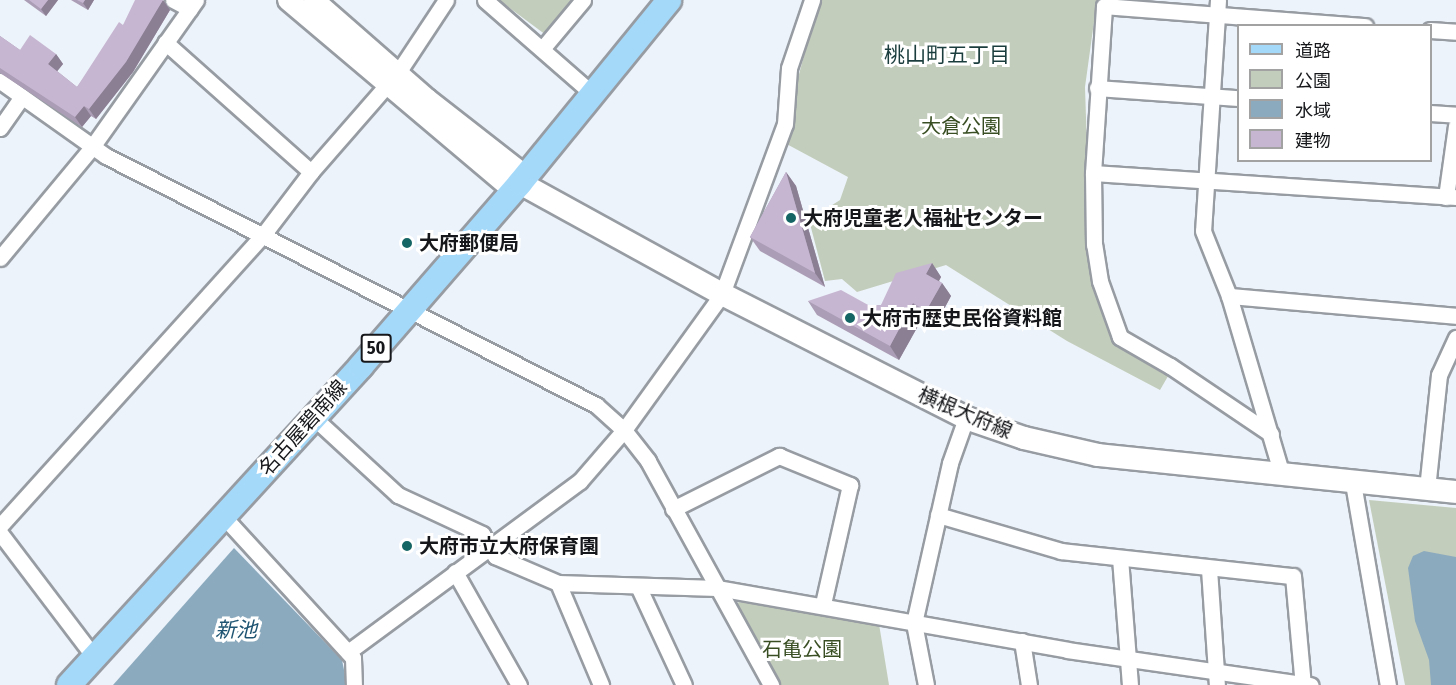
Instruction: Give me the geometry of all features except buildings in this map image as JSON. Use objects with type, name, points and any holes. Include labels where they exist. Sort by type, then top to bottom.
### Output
[{"type":"main road","name":"名古屋碧南線","points":[[69,685],[224,517],[520,183],[594,95],[669,0]]},
{"type":"main road","name":"横根大府線","points":[[520,183],[722,294],[966,418],[1024,438],[1098,455],[1456,492]]},
{"type":"street","points":[[0,258],[92,147],[193,4],[173,0]]},
{"type":"street","points":[[288,0],[393,78],[427,99],[520,183]]},
{"type":"street","points":[[314,0],[393,78]]},
{"type":"street","points":[[0,526],[263,235],[311,172],[393,78],[446,0]]},
{"type":"street","points":[[485,0],[594,95]]},
{"type":"street","points":[[542,49],[583,0]]},
{"type":"street","points":[[348,652],[580,481],[624,430],[722,294],[785,124],[789,68],[812,0]]},
{"type":"street","points":[[1271,434],[1170,366],[1119,337],[1100,281],[1094,245],[1093,173],[1104,6],[1217,7],[1349,24]]},
{"type":"street","points":[[1217,7],[1203,231],[1229,296],[1282,475]]},
{"type":"street","points":[[1432,30],[1456,32]]},
{"type":"street","points":[[165,42],[311,172]]},
{"type":"street","points":[[0,81],[92,147],[407,312],[434,321],[585,397],[624,430],[648,461],[771,685]]},
{"type":"street","points":[[1097,88],[1237,98]]},
{"type":"street","points":[[0,128],[22,97]]},
{"type":"street","points":[[1432,113],[1456,116]]},
{"type":"street","points":[[1093,173],[1451,197],[1456,126]]},
{"type":"street","points":[[1229,296],[1456,316]]},
{"type":"street","points":[[1427,489],[1439,375],[1456,338]]},
{"type":"street","points":[[312,416],[398,495],[482,534],[488,548],[495,556],[558,584],[717,588],[823,604],[914,623],[1127,658],[1217,679],[1306,684],[1293,576],[1209,569],[1061,551],[938,515]]},
{"type":"street","points":[[926,685],[914,623],[938,515],[966,418]]},
{"type":"street","points":[[673,509],[779,456],[850,485],[823,604]]},
{"type":"street","points":[[1353,483],[1388,685]]},
{"type":"street","points":[[224,517],[348,652],[359,682]]},
{"type":"street","points":[[0,533],[94,657]]},
{"type":"street","points":[[1120,558],[1130,685]]},
{"type":"street","points":[[1209,569],[1217,679]]},
{"type":"street","points":[[455,572],[519,685]]},
{"type":"street","points":[[558,584],[601,685]]},
{"type":"street","points":[[638,586],[684,685]]},
{"type":"street","points":[[1022,641],[1029,685]]},
{"type":"green space","points":[[499,0],[578,0],[546,35]]},
{"type":"green space","name":"大倉公園","points":[[819,0],[1097,0],[1085,87],[1088,179],[1113,345],[1171,371],[1160,390],[1067,341],[946,265],[857,292],[842,279],[825,281],[809,220],[840,200],[848,177],[781,141]]},
{"type":"green space","points":[[1369,500],[1456,508],[1456,685],[1405,685]]},
{"type":"green space","name":"石亀公園","points":[[739,602],[879,624],[889,685],[779,685],[735,605]]},
{"type":"water","name":"新池","points":[[234,548],[342,660],[347,685],[113,685]]},
{"type":"water","points":[[1424,551],[1456,557],[1456,685],[1431,685],[1429,660],[1415,621],[1408,568],[1413,556]]},
{"type":"place","name":"大府児童老人福祉センター","points":[[791,218]]},
{"type":"place","name":"大府郵便局","points":[[407,243]]},
{"type":"place","name":"大府市歴史民俗資料館","points":[[850,318]]},
{"type":"place","name":"大府市立大府保育園","points":[[407,546]]},
{"type":"district","name":"桃山町五丁目","points":[[947,55]]}]
